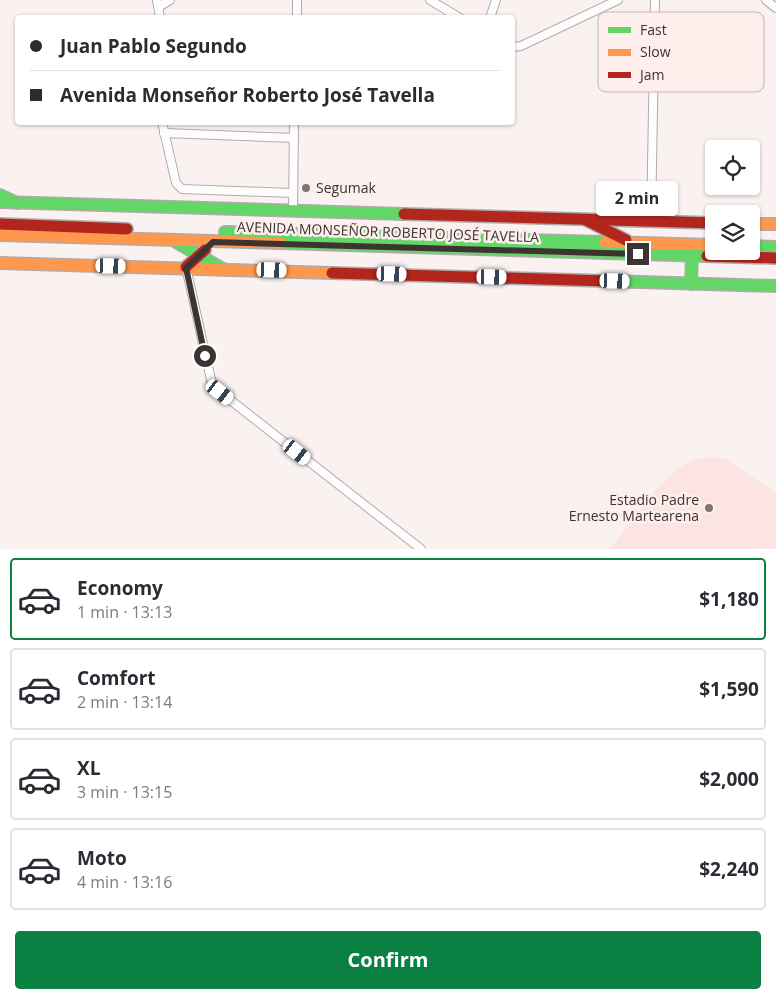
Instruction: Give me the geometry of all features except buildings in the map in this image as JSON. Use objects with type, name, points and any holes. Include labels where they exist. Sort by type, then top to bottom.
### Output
[{"type":"main road","points":[[0,195],[17,203]]},
{"type":"main road","points":[[0,202],[705,223]]},
{"type":"main road","points":[[586,220],[629,242]]},
{"type":"main road","name":"AVENIDA MONSEÑOR ROBERTO JOSÉ TAVELLA","points":[[0,224],[705,245]]},
{"type":"main road","points":[[760,224],[776,224]]},
{"type":"main road","name":"AVENIDA MONSEÑOR ROBERTO JOSÉ TAVELLA","points":[[0,235],[776,258]]},
{"type":"main road","points":[[172,240],[223,269]]},
{"type":"main road","points":[[186,268],[213,242]]},
{"type":"main road","points":[[760,246],[776,247]]},
{"type":"main road","points":[[691,284],[692,256]]},
{"type":"main road","points":[[0,263],[776,286]]},
{"type":"street","points":[[158,4],[170,0]]},
{"type":"street","points":[[297,0],[297,15]]},
{"type":"street","points":[[430,0],[455,15]]},
{"type":"street","points":[[491,15],[496,0]]},
{"type":"street","points":[[515,47],[521,46],[618,0]]},
{"type":"street","points":[[766,0],[776,8]]},
{"type":"street","points":[[651,221],[653,92]]},
{"type":"street","points":[[163,125],[176,183],[182,189],[293,193]]},
{"type":"street","points":[[293,211],[294,125]]},
{"type":"street","points":[[164,133],[294,138]]},
{"type":"street","points":[[186,268],[212,384],[421,549]]},
{"type":"shaded area","name":"Estadio Padre Ernesto Martearena","points":[[712,456],[729,460],[776,493],[776,549],[611,549],[646,502],[667,478],[686,463]]},
{"type":"traffic: fast","points":[[0,195],[17,203]]},
{"type":"traffic: fast","points":[[0,202],[404,214]]},
{"type":"traffic: fast","points":[[225,232],[605,242]]},
{"type":"traffic: fast","points":[[176,242],[223,269]]},
{"type":"traffic: fast","points":[[281,243],[705,256]]},
{"type":"traffic: fast","points":[[760,246],[776,247]]},
{"type":"traffic: fast","points":[[691,284],[692,256]]},
{"type":"traffic: fast","points":[[608,281],[776,286]]},
{"type":"traffic: slow","points":[[760,224],[776,224]]},
{"type":"traffic: slow","points":[[0,235],[281,243]]},
{"type":"traffic: slow","points":[[605,242],[705,245]]},
{"type":"traffic: slow","points":[[0,263],[332,273]]},
{"type":"traffic: jam","points":[[404,214],[705,223]]},
{"type":"traffic: jam","points":[[586,220],[626,240]]},
{"type":"traffic: jam","points":[[0,224],[127,229]]},
{"type":"traffic: jam","points":[[186,267],[205,250]]},
{"type":"traffic: jam","points":[[760,258],[776,258]]},
{"type":"traffic: jam","points":[[332,273],[608,281]]},
{"type":"place","name":"Segumak","points":[[306,188]]},
{"type":"place","name":"Estadio Padre Ernesto Martearena","points":[[709,508]]},
{"type":"route","points":[[205,356],[186,268],[213,242],[638,254]]}]
